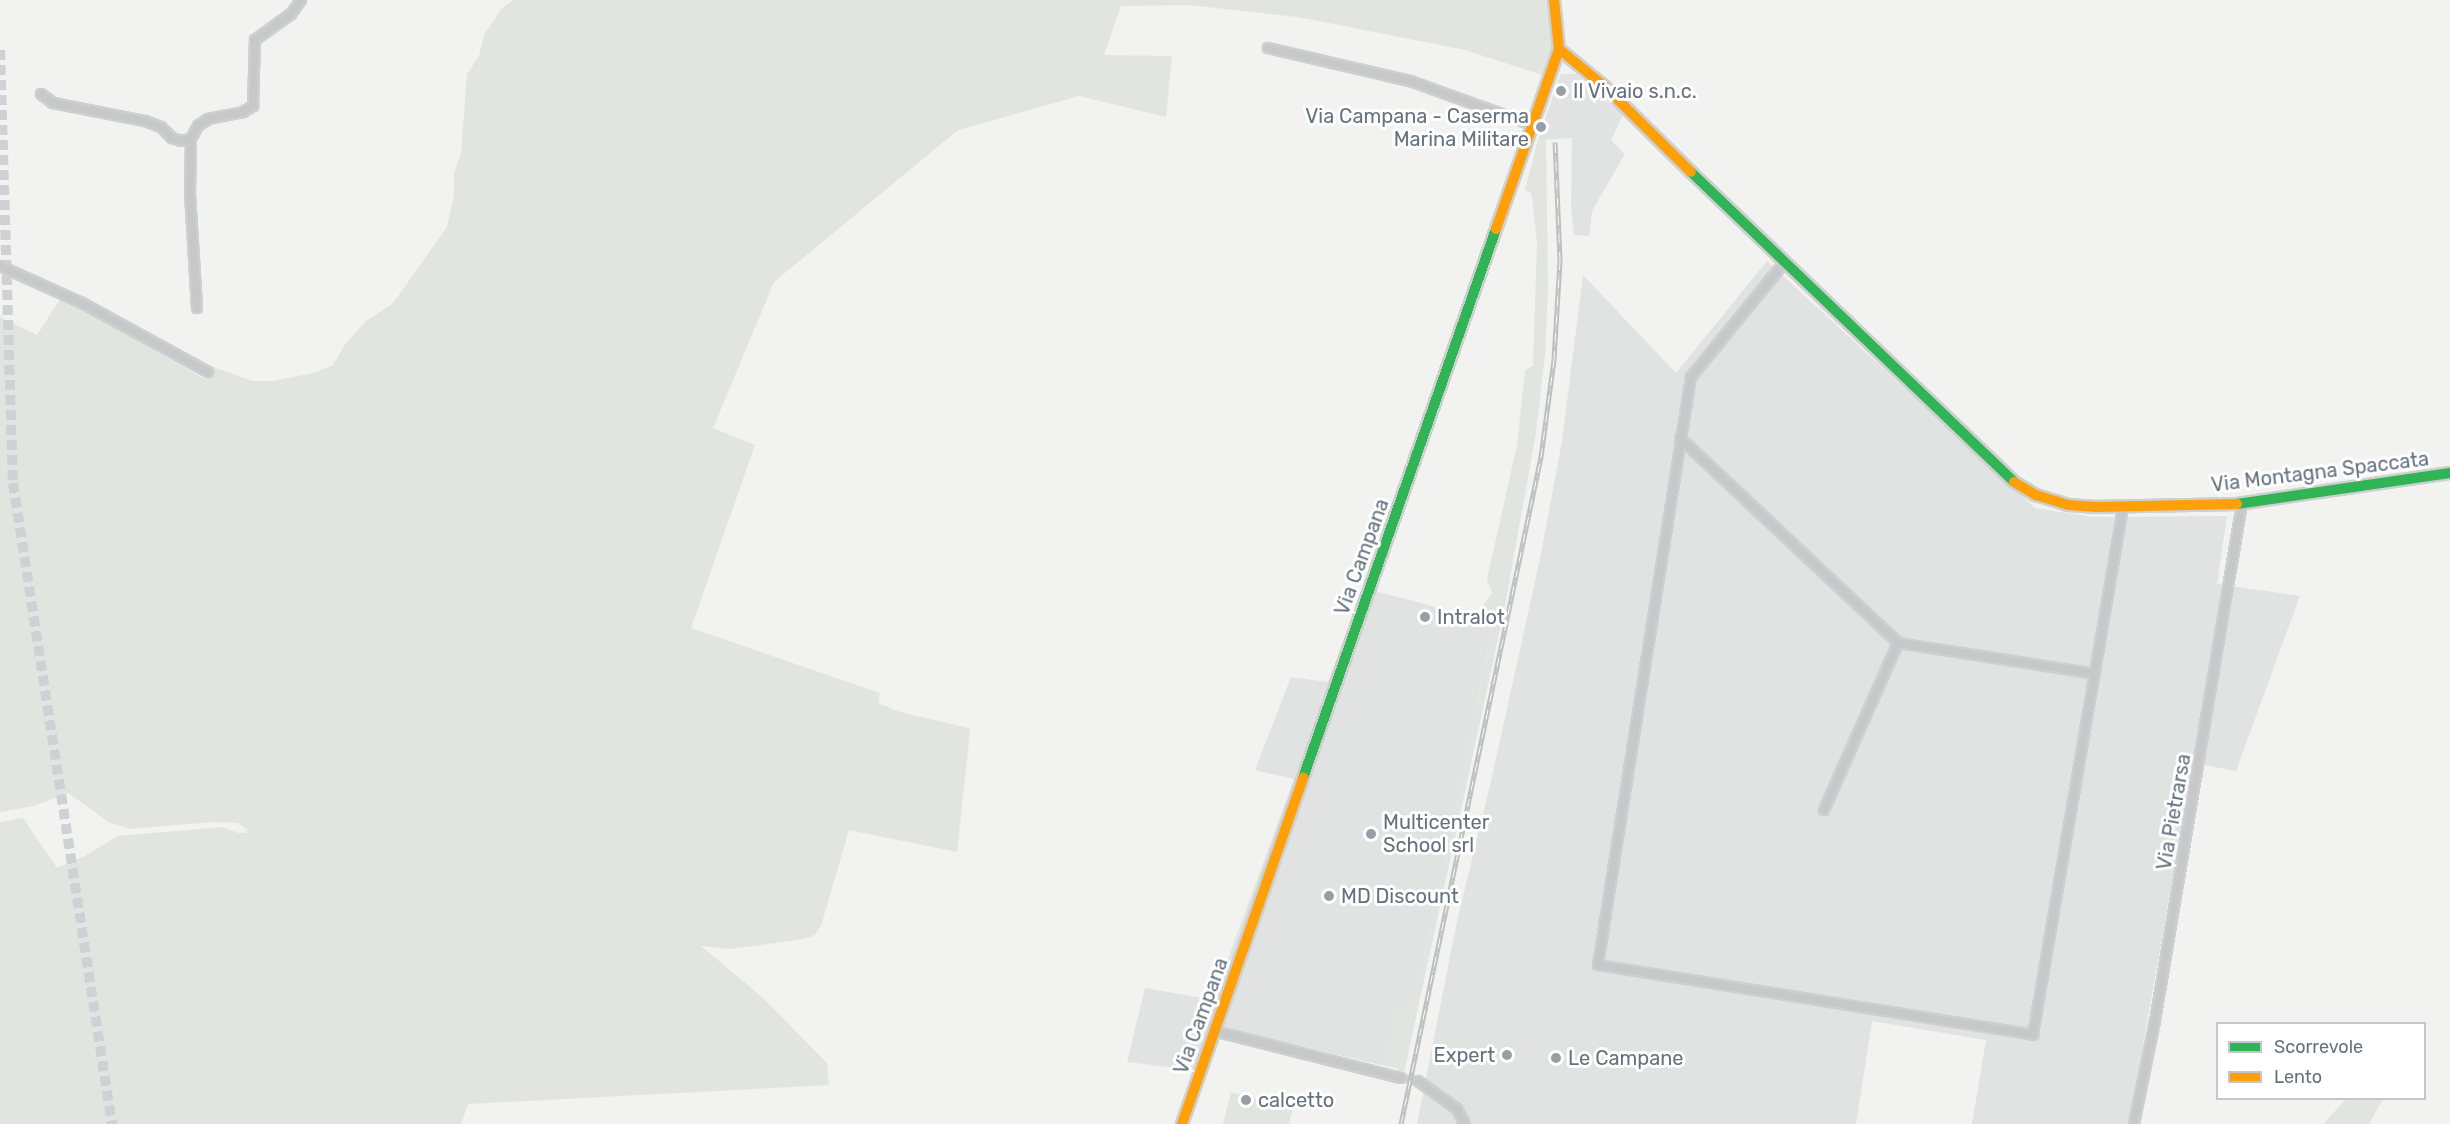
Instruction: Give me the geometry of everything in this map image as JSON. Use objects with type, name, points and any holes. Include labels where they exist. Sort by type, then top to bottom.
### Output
[{"type":"street","points":[[197,308],[190,195],[191,139],[198,126],[208,119],[248,111],[253,106],[255,39],[291,14],[301,0]]},
{"type":"street","name":"Via Campana","points":[[1182,1124],[1559,49],[1554,0]]},
{"type":"street","points":[[1268,48],[1410,81],[1532,125]]},
{"type":"street","name":"Via Montagna Spaccata","points":[[1559,49],[1604,86],[1784,263],[2013,481],[2036,495],[2068,505],[2123,508],[2242,504],[2450,473]]},
{"type":"street","points":[[41,94],[53,103],[145,121],[161,127],[171,138],[181,141],[191,139]]},
{"type":"street","points":[[1784,263],[1691,377],[1598,965],[2033,1035],[2123,508]]},
{"type":"street","points":[[0,266],[82,303],[208,372]]},
{"type":"street","points":[[1680,438],[1898,643],[2095,674]]},
{"type":"street","name":"Via Pietrarsa","points":[[2134,1124],[2155,1021],[2242,504]]},
{"type":"street","points":[[1824,810],[1898,643]]},
{"type":"street","points":[[1214,1031],[1401,1078]]},
{"type":"street","points":[[1418,1081],[1457,1109],[1465,1124]]},
{"type":"shaded area","points":[[513,0],[1551,0],[1555,48],[1545,76],[1465,50],[1298,17],[1189,5],[1121,6],[1104,55],[1172,56],[1166,117],[1079,96],[958,130],[774,282],[713,428],[755,445],[691,628],[880,693],[878,703],[900,712],[969,728],[970,732],[957,852],[849,830],[821,926],[815,935],[804,939],[730,949],[701,946],[762,997],[827,1063],[829,1085],[468,1104],[461,1124],[0,1124],[0,822],[23,818],[57,868],[85,856],[117,836],[222,827],[239,833],[246,833],[248,830],[238,823],[213,822],[131,829],[110,823],[68,793],[34,806],[0,812],[0,317],[37,335],[61,298],[205,379],[216,368],[252,381],[273,381],[314,373],[333,365],[344,346],[365,322],[392,304],[447,227],[454,195],[454,173],[461,153],[467,74],[479,56],[484,35],[502,8]]},
{"type":"shaded area","points":[[1576,74],[1623,115],[1611,140],[1625,154],[1592,211],[1589,236],[1574,235],[1571,209],[1572,138],[1538,140],[1560,75]]},
{"type":"shaded area","points":[[1546,139],[1548,288],[1545,355],[1536,433],[1504,611],[1404,1073],[1398,1072],[1453,824],[1493,622],[1479,618],[1481,609],[1492,593],[1487,579],[1517,445],[1525,370],[1533,366],[1537,243],[1532,197],[1530,192],[1525,190],[1538,140]]},
{"type":"shaded area","points":[[1767,261],[2035,508],[2093,517],[2227,516],[2217,584],[2300,596],[2236,771],[2193,763],[2129,1124],[1972,1124],[1986,1040],[1872,1021],[1856,1124],[1417,1124],[1457,921],[1491,781],[1540,559],[1562,441],[1583,275],[1676,373]]},
{"type":"shaded area","points":[[1363,588],[1493,622],[1453,824],[1399,1069],[1210,1025],[1194,1070],[1127,1062],[1145,988],[1213,1000],[1294,779],[1255,770],[1291,677],[1328,682]]},
{"type":"shaded area","points":[[1395,1008],[1409,1011],[1403,1039],[1388,1035]]},
{"type":"shaded area","points":[[1388,1036],[1402,1040],[1396,1067],[1382,1064]]},
{"type":"shaded area","name":"calcetto","points":[[1231,1092],[1293,1108],[1289,1124],[1223,1124]]},
{"type":"shaded area","points":[[2345,1100],[2382,1100],[2369,1124],[2323,1124]]},
{"type":"tunnel","points":[[0,50],[13,483],[112,1124]]},
{"type":"tunnel","points":[[1401,1078],[1418,1081]]},
{"type":"railway","points":[[1401,1124],[1541,457],[1554,359],[1560,260],[1555,142]]},
{"type":"traffic: fast","points":[[1691,172],[2014,482]]},
{"type":"traffic: fast","points":[[1303,778],[1496,229]]},
{"type":"traffic: fast","points":[[2237,504],[2450,473]]},
{"type":"traffic: slow","points":[[1496,229],[1559,49],[1554,0]]},
{"type":"traffic: slow","points":[[1559,49],[1604,86],[1691,172]]},
{"type":"traffic: slow","points":[[2014,482],[2036,495],[2068,505],[2094,507],[2237,504]]},
{"type":"traffic: slow","points":[[1182,1124],[1303,778]]},
{"type":"place","name":"Il Vivaio s.n.c.","points":[[1561,91]]},
{"type":"place","name":"Via Campana - Caserma Marina Militare","points":[[1541,127]]},
{"type":"place","name":"Intralot","points":[[1425,617]]},
{"type":"place","name":"Multicenter School srl","points":[[1371,834]]},
{"type":"place","name":"MD Discount","points":[[1329,896]]},
{"type":"place","name":"Expert","points":[[1507,1055]]},
{"type":"place","name":"Le Campane","points":[[1556,1058]]},
{"type":"place","name":"calcetto","points":[[1246,1100]]}]
